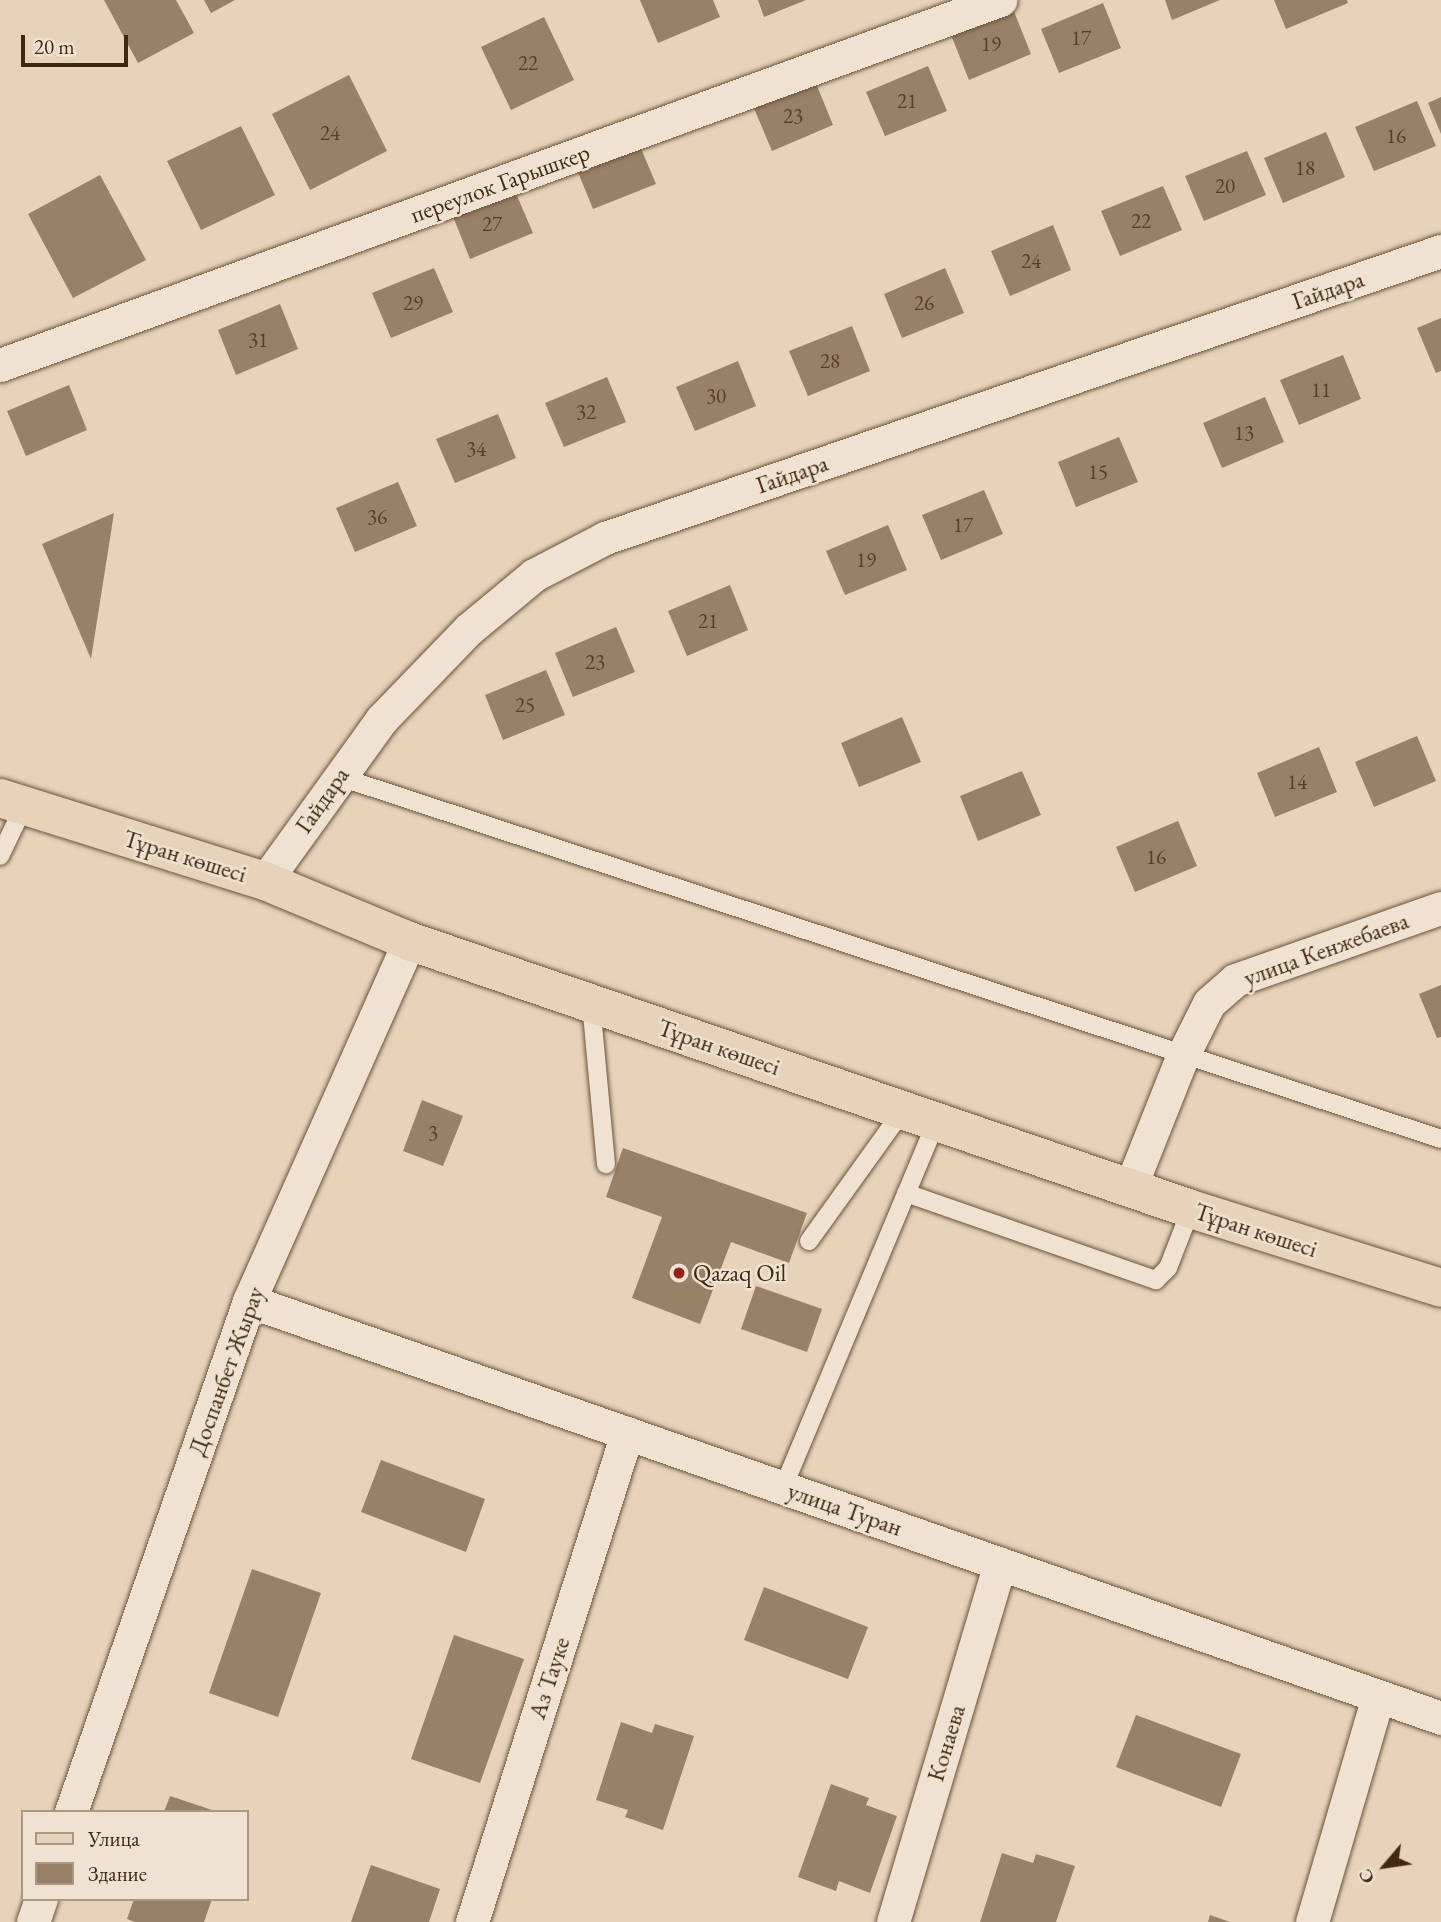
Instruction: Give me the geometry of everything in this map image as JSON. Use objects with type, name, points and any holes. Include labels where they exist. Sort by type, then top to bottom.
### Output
[{"type":"main road","name":"Тұран көшесі","points":[[12,802],[265,881],[409,941],[1191,1209],[1441,1288]]},
{"type":"street","name":"переулок Гарышкер","points":[[0,365],[1000,0]]},
{"type":"street","name":"Гайдара","points":[[265,881],[337,776],[381,720],[469,629],[534,575],[606,538],[1441,251]]},
{"type":"street","name":"улица Кенжебаева","points":[[1130,1188],[1182,1057],[1209,1003],[1235,980],[1441,908]]},
{"type":"street","name":"Доспанбет Жырау","points":[[72,1810],[249,1301],[409,941]]},
{"type":"street","name":"улица Туран","points":[[249,1301],[1441,1718]]},
{"type":"street","name":"Аз Тауке","points":[[472,1922],[627,1433]]},
{"type":"street","name":"Конаева","points":[[893,1922],[1000,1564]]},
{"type":"street","points":[[1312,1922],[1378,1696]]},
{"type":"street","points":[[33,1922],[40,1901]]},
{"type":"lane","points":[[337,776],[1182,1057],[1441,1139]]},
{"type":"lane","points":[[0,856],[12,802]]},
{"type":"lane","points":[[590,1003],[606,1164]]},
{"type":"lane","points":[[783,1488],[906,1193],[919,1116]]},
{"type":"lane","points":[[809,1241],[919,1116]]},
{"type":"lane","points":[[906,1193],[1156,1280],[1168,1268],[1191,1209]]},
{"type":"building","points":[[104,0],[176,0],[194,33],[138,63]]},
{"type":"building","points":[[204,0],[235,0],[211,13]]},
{"type":"building","points":[[640,0],[713,0],[720,17],[658,43]]},
{"type":"building","points":[[758,0],[806,0],[764,17]]},
{"type":"building","points":[[1165,0],[1220,0],[1172,20]]},
{"type":"building","points":[[1274,0],[1347,0],[1348,3],[1286,29]]},
{"type":"building","points":[[1103,3],[1121,48],[1059,73],[1041,29]]},
{"type":"building","points":[[1013,9],[1031,54],[969,80],[951,35]]},
{"type":"building","points":[[544,17],[574,80],[511,110],[481,47]]},
{"type":"building","points":[[928,66],[947,111],[885,136],[866,92]]},
{"type":"building","points":[[349,75],[387,151],[310,190],[272,114]]},
{"type":"building","points":[[815,81],[833,125],[772,151],[753,106]]},
{"type":"building","points":[[1441,97],[1441,134],[1428,103]]},
{"type":"building","points":[[1417,101],[1436,146],[1374,171],[1355,127]]},
{"type":"building","points":[[241,126],[275,195],[201,230],[167,161]]},
{"type":"building","points":[[1326,132],[1345,177],[1283,203],[1264,158]]},
{"type":"building","points":[[637,139],[656,184],[593,209],[575,165]]},
{"type":"building","points":[[1247,151],[1266,195],[1204,221],[1185,176]]},
{"type":"building","points":[[100,175],[146,260],[73,298],[28,214]]},
{"type":"building","points":[[1163,186],[1182,230],[1120,256],[1101,211]]},
{"type":"building","points":[[514,189],[533,233],[470,259],[452,214]]},
{"type":"building","points":[[1053,225],[1071,270],[1010,296],[991,251]]},
{"type":"building","points":[[434,268],[453,312],[391,338],[372,293]]},
{"type":"building","points":[[945,268],[964,313],[902,338],[884,294]]},
{"type":"building","points":[[280,304],[298,349],[236,375],[218,330]]},
{"type":"building","points":[[1441,318],[1441,371],[1436,373],[1417,328]]},
{"type":"building","points":[[852,326],[870,371],[808,396],[789,351]]},
{"type":"building","points":[[1343,355],[1361,399],[1299,425],[1280,380]]},
{"type":"building","points":[[738,361],[756,406],[695,431],[676,387]]},
{"type":"building","points":[[607,377],[626,422],[564,447],[545,403]]},
{"type":"building","points":[[69,385],[87,430],[26,456],[7,411]]},
{"type":"building","points":[[1265,397],[1284,442],[1222,468],[1203,423]]},
{"type":"building","points":[[498,414],[516,458],[455,483],[436,439]]},
{"type":"building","points":[[1119,437],[1138,482],[1076,507],[1058,462]]},
{"type":"building","points":[[398,482],[417,526],[355,552],[336,508]]},
{"type":"building","points":[[984,490],[1003,534],[941,560],[922,515]]},
{"type":"building","points":[[114,513],[91,659],[42,544]]},
{"type":"building","points":[[888,525],[907,570],[845,595],[826,551]]},
{"type":"building","points":[[730,585],[748,630],[687,656],[668,611]]},
{"type":"building","points":[[616,627],[635,672],[573,697],[555,653]]},
{"type":"building","points":[[546,670],[565,715],[503,740],[485,695]]},
{"type":"building","points":[[902,717],[921,762],[859,787],[841,743]]},
{"type":"building","points":[[1417,736],[1436,781],[1374,807],[1355,762]]},
{"type":"building","points":[[1319,747],[1337,792],[1275,817],[1257,773]]},
{"type":"building","points":[[1022,771],[1041,815],[978,841],[960,796]]},
{"type":"building","points":[[1178,821],[1197,866],[1135,892],[1116,847]]},
{"type":"building","points":[[1441,985],[1441,1037],[1437,1038],[1419,994]]},
{"type":"building","points":[[422,1100],[463,1116],[443,1166],[403,1151]]},
{"type":"building","points":[[623,1148],[807,1213],[789,1263],[731,1242],[700,1324],[632,1298],[662,1217],[606,1197]]},
{"type":"building","points":[[756,1286],[822,1309],[807,1352],[741,1329]]},
{"type":"building","points":[[381,1460],[485,1499],[466,1552],[361,1512]]},
{"type":"building","points":[[252,1569],[321,1593],[278,1717],[209,1693]]},
{"type":"building","points":[[764,1587],[868,1627],[848,1679],[744,1640]]},
{"type":"building","points":[[454,1635],[524,1659],[480,1783],[411,1759]]},
{"type":"building","points":[[1136,1715],[1241,1754],[1221,1807],[1116,1767]]},
{"type":"building","points":[[621,1722],[652,1733],[655,1724],[694,1736],[663,1830],[625,1817],[628,1810],[596,1800]]},
{"type":"building","points":[[831,1784],[869,1798],[866,1805],[897,1816],[870,1893],[839,1881],[836,1891],[798,1877]]},
{"type":"building","points":[[170,1796],[212,1810],[165,1810]]},
{"type":"building","points":[[1002,1853],[1033,1863],[1036,1854],[1075,1866],[1056,1922],[980,1922]]},
{"type":"building","points":[[371,1865],[440,1889],[429,1922],[351,1922]]},
{"type":"building","points":[[133,1901],[211,1901],[204,1922],[135,1922],[127,1919]]},
{"type":"building","points":[[1210,1915],[1230,1922],[1208,1922]]},
{"type":"place","name":"Qazaq Oil","points":[[679,1273]]}]
